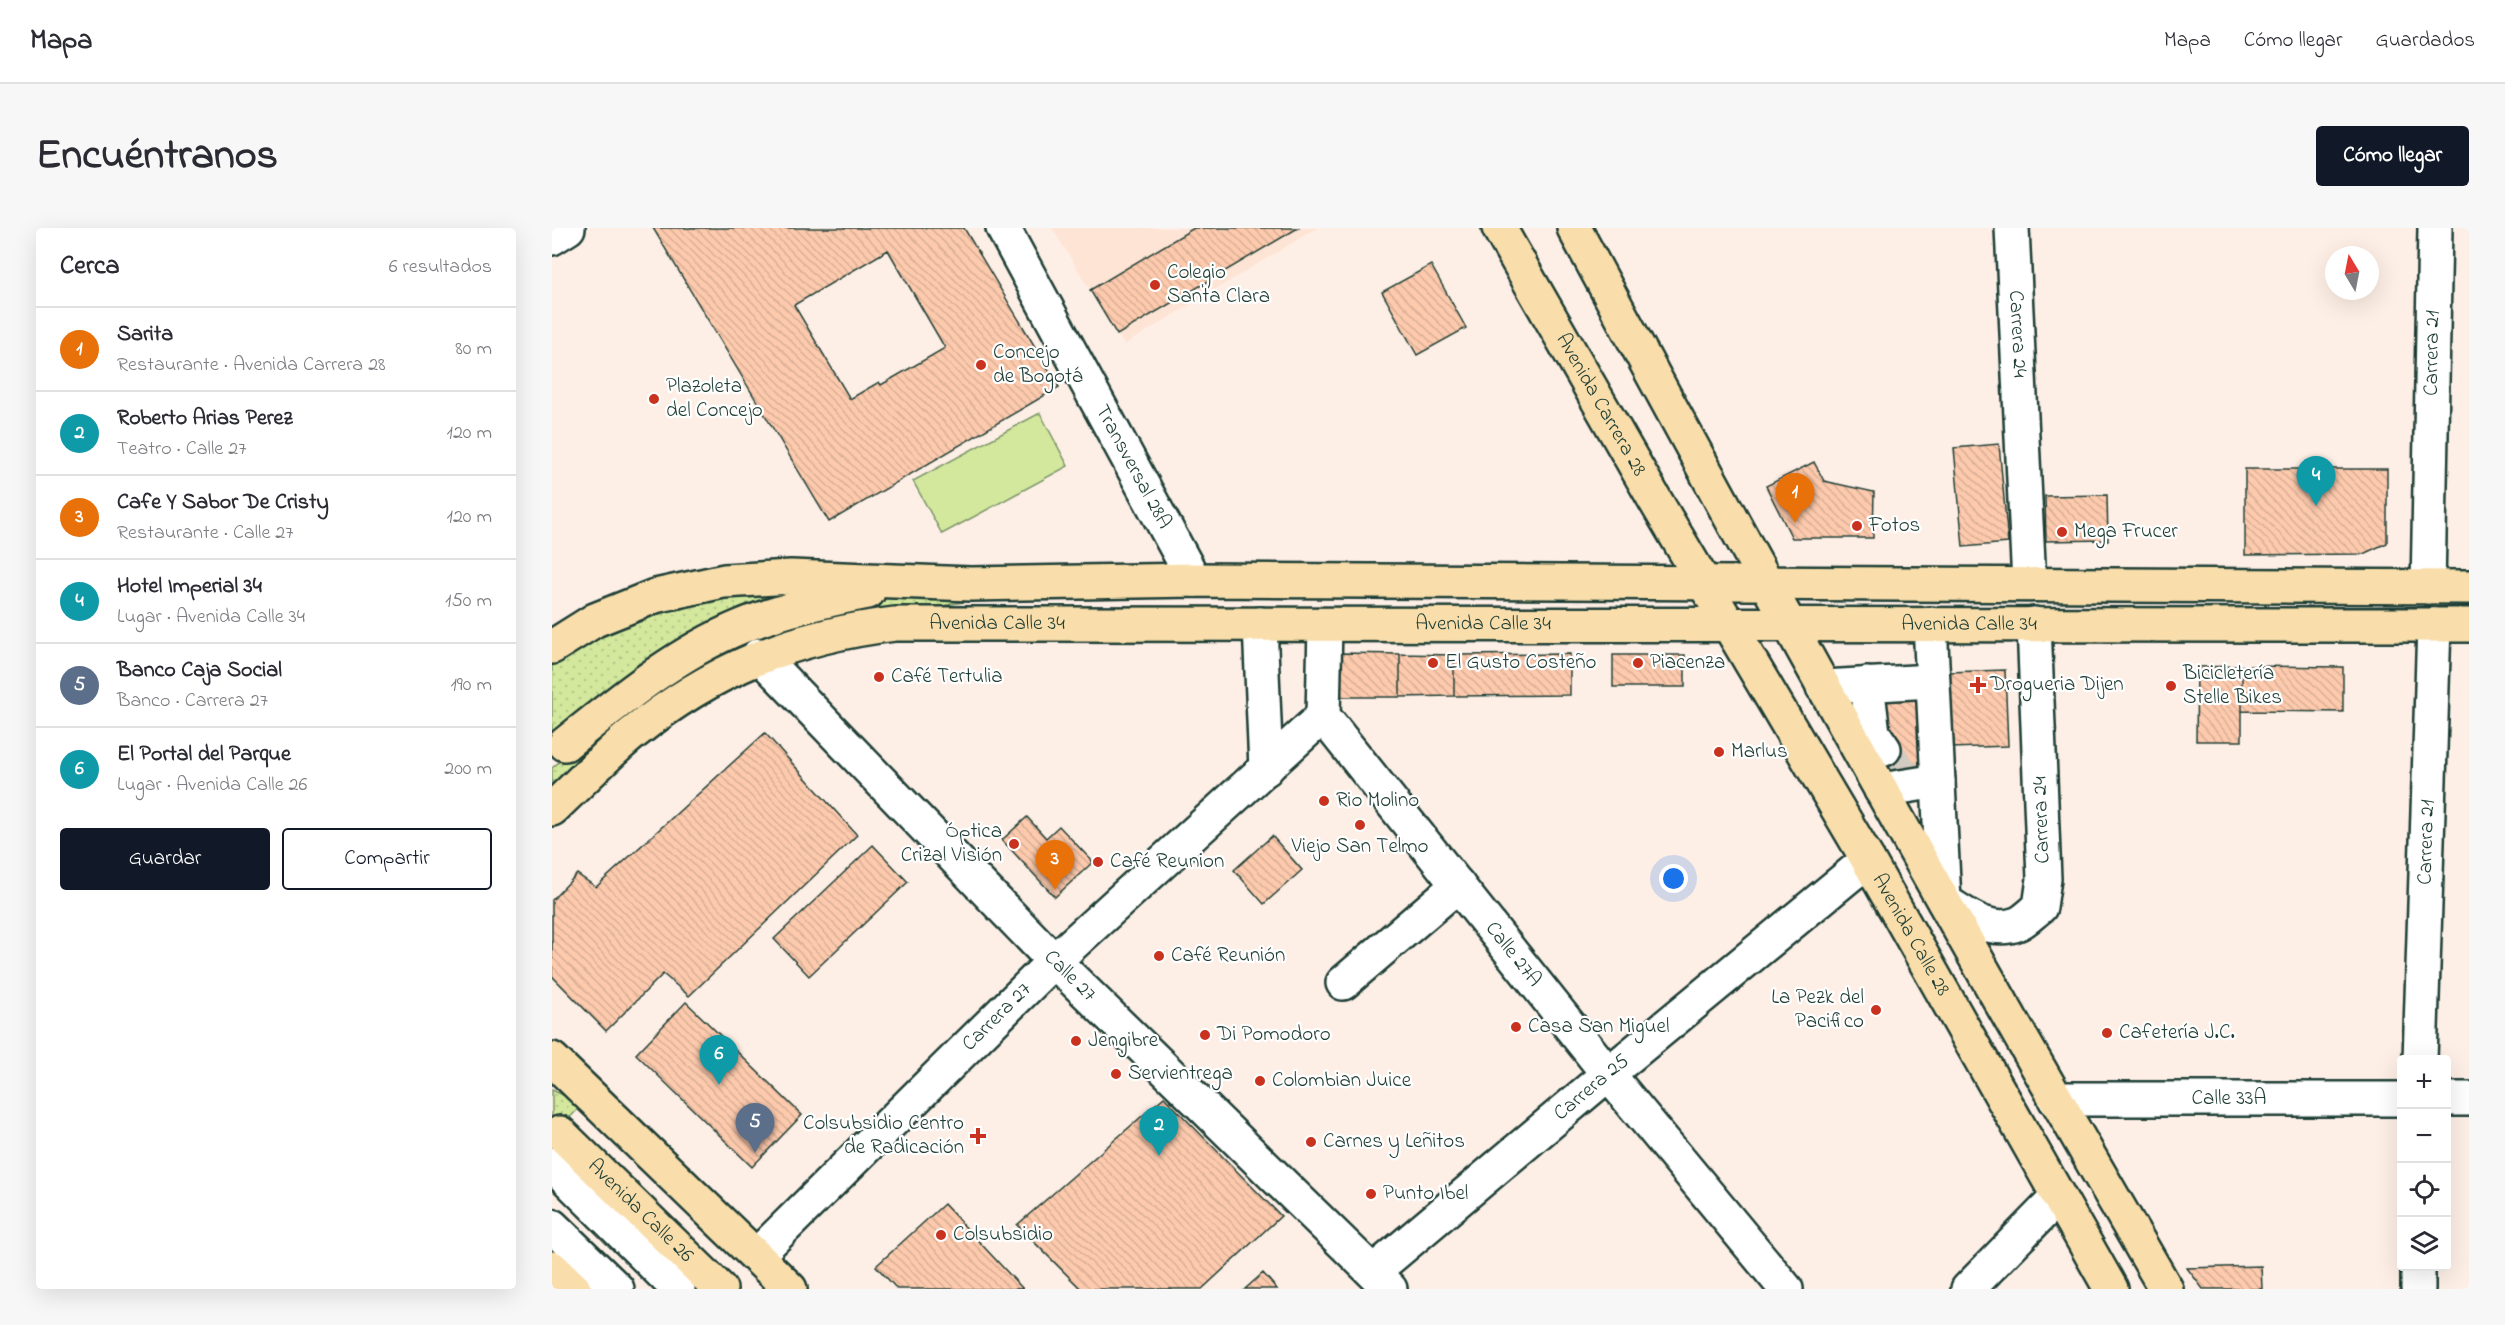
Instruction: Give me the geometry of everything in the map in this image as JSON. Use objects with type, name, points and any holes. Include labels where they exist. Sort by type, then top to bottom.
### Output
[{"type":"main road","name":"Avenida Carrera 28","points":[[1499,228],[1704,582]]},
{"type":"main road","points":[[1574,228],[1823,687],[1909,783],[1944,901],[2055,1099],[2166,1289]]},
{"type":"main road","name":"Avenida Calle 34","points":[[552,646],[595,620],[655,596],[724,581],[791,577],[971,584],[1194,580],[2469,587]]},
{"type":"main road","name":"Avenida Calle 28","points":[[1704,582],[1868,860],[2111,1289]]},
{"type":"main road","points":[[565,744],[646,681],[689,653],[739,627],[788,610],[867,592],[971,584]]},
{"type":"main road","name":"Avenida Calle 34","points":[[552,809],[641,728],[686,696],[759,655],[790,645],[862,628],[895,624],[2469,625]]},
{"type":"main road","points":[[552,1059],[790,1289]]},
{"type":"main road","points":[[552,1081],[590,1097]]},
{"type":"main road","name":"Avenida Calle 26","points":[[560,1133],[720,1289]]},
{"type":"main road","points":[[552,1268],[574,1289]]},
{"type":"street","points":[[552,238],[568,228]]},
{"type":"street","name":"Transversal 28A","points":[[1003,228],[1194,580]]},
{"type":"street","name":"Carrera 24","points":[[2012,228],[2030,584]]},
{"type":"street","name":"Carrera 21","points":[[2428,587],[2435,228]]},
{"type":"street","points":[[1260,624],[1266,769]]},
{"type":"street","points":[[1930,624],[1932,681],[1909,783],[1939,819],[1944,901]]},
{"type":"street","name":"Carrera 24","points":[[1944,901],[1973,919],[1994,928],[2018,924],[2040,907],[2044,879],[2034,624]]},
{"type":"street","points":[[1323,716],[1325,625]]},
{"type":"street","name":"Carrera 21","points":[[2420,1055],[2434,625]]},
{"type":"street","name":"Calle 27","points":[[759,655],[1054,961],[1382,1280]]},
{"type":"street","points":[[1823,687],[1932,681]]},
{"type":"street","points":[[1867,684],[1873,733],[1884,749]]},
{"type":"street","name":"Carrera 27","points":[[757,1255],[1054,961],[1323,716]]},
{"type":"street","name":"Calle 27A","points":[[1323,716],[1608,1074],[1786,1289]]},
{"type":"street","name":"Carrera 25","points":[[1382,1280],[1608,1074],[1868,860]]},
{"type":"street","points":[[1343,982],[1458,885]]},
{"type":"street","name":"Calle 33A","points":[[2055,1099],[2397,1099]]},
{"type":"street","points":[[2451,1099],[2469,1099]]},
{"type":"street","points":[[552,1164],[678,1289]]},
{"type":"street","points":[[1968,1289],[2058,1197]]},
{"type":"street","points":[[552,1226],[617,1289]]},
{"type":"street","points":[[2418,1271],[2418,1289]]},
{"type":"shaded area","name":"Colegio Santa Clara","points":[[1052,228],[1317,228],[1124,345]]},
{"type":"green space","points":[[1040,413],[1068,466],[942,534],[913,481]]},
{"type":"green space","points":[[743,591],[815,591],[552,743],[552,661],[602,628],[662,608]]},
{"type":"green space","points":[[1021,592],[793,632],[552,790],[552,768],[613,716],[748,630],[869,598]]},
{"type":"green space","points":[[552,1090],[583,1104],[552,1136]]},
{"type":"building","name":"Concejo de Bogotá","points":[[653,228],[964,228],[1059,387],[829,522]],"holes":[[[888,250],[945,348],[881,385],[879,382],[850,399],[794,305]]]},
{"type":"building","points":[[1194,228],[1298,228],[1117,335],[1090,290]]},
{"type":"building","points":[[1431,265],[1466,328],[1417,355],[1382,292]]},
{"type":"building","points":[[1999,444],[2008,543],[1963,547],[1954,448]]},
{"type":"building","points":[[1814,462],[1824,481],[1874,492],[1873,538],[1792,538],[1766,486]]},
{"type":"building","points":[[2245,469],[2387,469],[2387,543],[2363,554],[2245,555]]},
{"type":"building","points":[[2107,495],[2108,540],[2046,541],[2045,496]]},
{"type":"building","points":[[1340,653],[1400,654],[1400,697],[1339,697]]},
{"type":"building","points":[[1400,654],[1454,655],[1454,696],[1400,697]]},
{"type":"building","points":[[1570,654],[1570,695],[1454,696],[1454,655]]},
{"type":"building","points":[[1613,655],[1685,655],[1685,687],[1613,687]]},
{"type":"building","points":[[2242,666],[2242,741],[2196,741],[2197,667]]},
{"type":"building","points":[[2242,666],[2343,667],[2343,712],[2242,711]]},
{"type":"building","points":[[2005,670],[2008,746],[1951,748],[1948,672]]},
{"type":"building","points":[[1922,693],[1925,776],[1885,778],[1881,695]]},
{"type":"building","points":[[765,733],[857,835],[689,996],[663,974],[606,1031],[552,976],[552,900],[577,874],[596,887]]},
{"type":"building","points":[[1027,817],[1046,838],[1059,826],[1093,862],[1055,897],[1002,840]]},
{"type":"building","points":[[1272,836],[1302,870],[1264,904],[1234,870]]},
{"type":"building","points":[[873,845],[908,882],[809,976],[774,939]]},
{"type":"building","points":[[686,1002],[802,1115],[752,1167],[636,1054]]},
{"type":"building","points":[[1164,1097],[1281,1216],[1202,1289],[1081,1289],[1017,1225]]},
{"type":"building","name":"Colsubsidio","points":[[944,1204],[1023,1289],[897,1289],[876,1266]]},
{"type":"building","points":[[2261,1266],[2262,1289],[2203,1289],[2187,1268]]},
{"type":"building","points":[[1263,1273],[1277,1289],[1245,1289]]},
{"type":"tunnel","points":[[1884,749],[1905,777]]},
{"type":"place","name":"Colegio Santa Clara","points":[[1155,285]]},
{"type":"place","name":"Concejo de Bogotá","points":[[981,365]]},
{"type":"place","name":"Plazoleta del Concejo","points":[[654,399]]},
{"type":"place","name":"Hotel Imperial 34","points":[[2316,506]]},
{"type":"place","name":"Sarita","points":[[1795,523]]},
{"type":"place","name":"Fotos","points":[[1857,526]]},
{"type":"place","name":"Mega Frucer","points":[[2062,532]]},
{"type":"place","name":"El Gusto Costeño","points":[[1433,663]]},
{"type":"place","name":"Piacenza","points":[[1638,663]]},
{"type":"place","name":"Café Tertulia","points":[[879,677]]},
{"type":"place","name":"Drogueria Dijen","points":[[1978,685]]},
{"type":"place","name":"Bicicletería Stelle Bikes","points":[[2171,686]]},
{"type":"place","name":"Marlus","points":[[1719,752]]},
{"type":"place","name":"Rio Molino","points":[[1324,801]]},
{"type":"place","name":"Viejo San Telmo","points":[[1360,825]]},
{"type":"place","name":"Óptica Crizal Visión","points":[[1014,844]]},
{"type":"place","name":"Café Reunion","points":[[1098,862]]},
{"type":"place","name":"Cafe Y Sabor De Cristy","points":[[1055,890]]},
{"type":"place","name":"Café Reunión","points":[[1159,956]]},
{"type":"place","name":"La Pezk del Pacifico","points":[[1876,1010]]},
{"type":"place","name":"Casa San Miguel","points":[[1516,1027]]},
{"type":"place","name":"Cafetería J.C.","points":[[2107,1033]]},
{"type":"place","name":"Di Pomodoro","points":[[1205,1035]]},
{"type":"place","name":"Jengibre","points":[[1076,1041]]},
{"type":"place","name":"Servientrega","points":[[1116,1074]]},
{"type":"place","name":"Colombian Juice","points":[[1260,1081]]},
{"type":"place","name":"El Portal del Parque","points":[[719,1085]]},
{"type":"place","name":"Colsubsidio Centro de Radicación","points":[[978,1136]]},
{"type":"place","name":"Carnes y Leñitos","points":[[1311,1142]]},
{"type":"place","name":"Banco Caja Social","points":[[755,1153]]},
{"type":"place","name":"Roberto Arias Perez","points":[[1159,1156]]},
{"type":"place","name":"Punto Ibel","points":[[1371,1194]]},
{"type":"place","name":"Colsubsidio","points":[[941,1235]]}]
